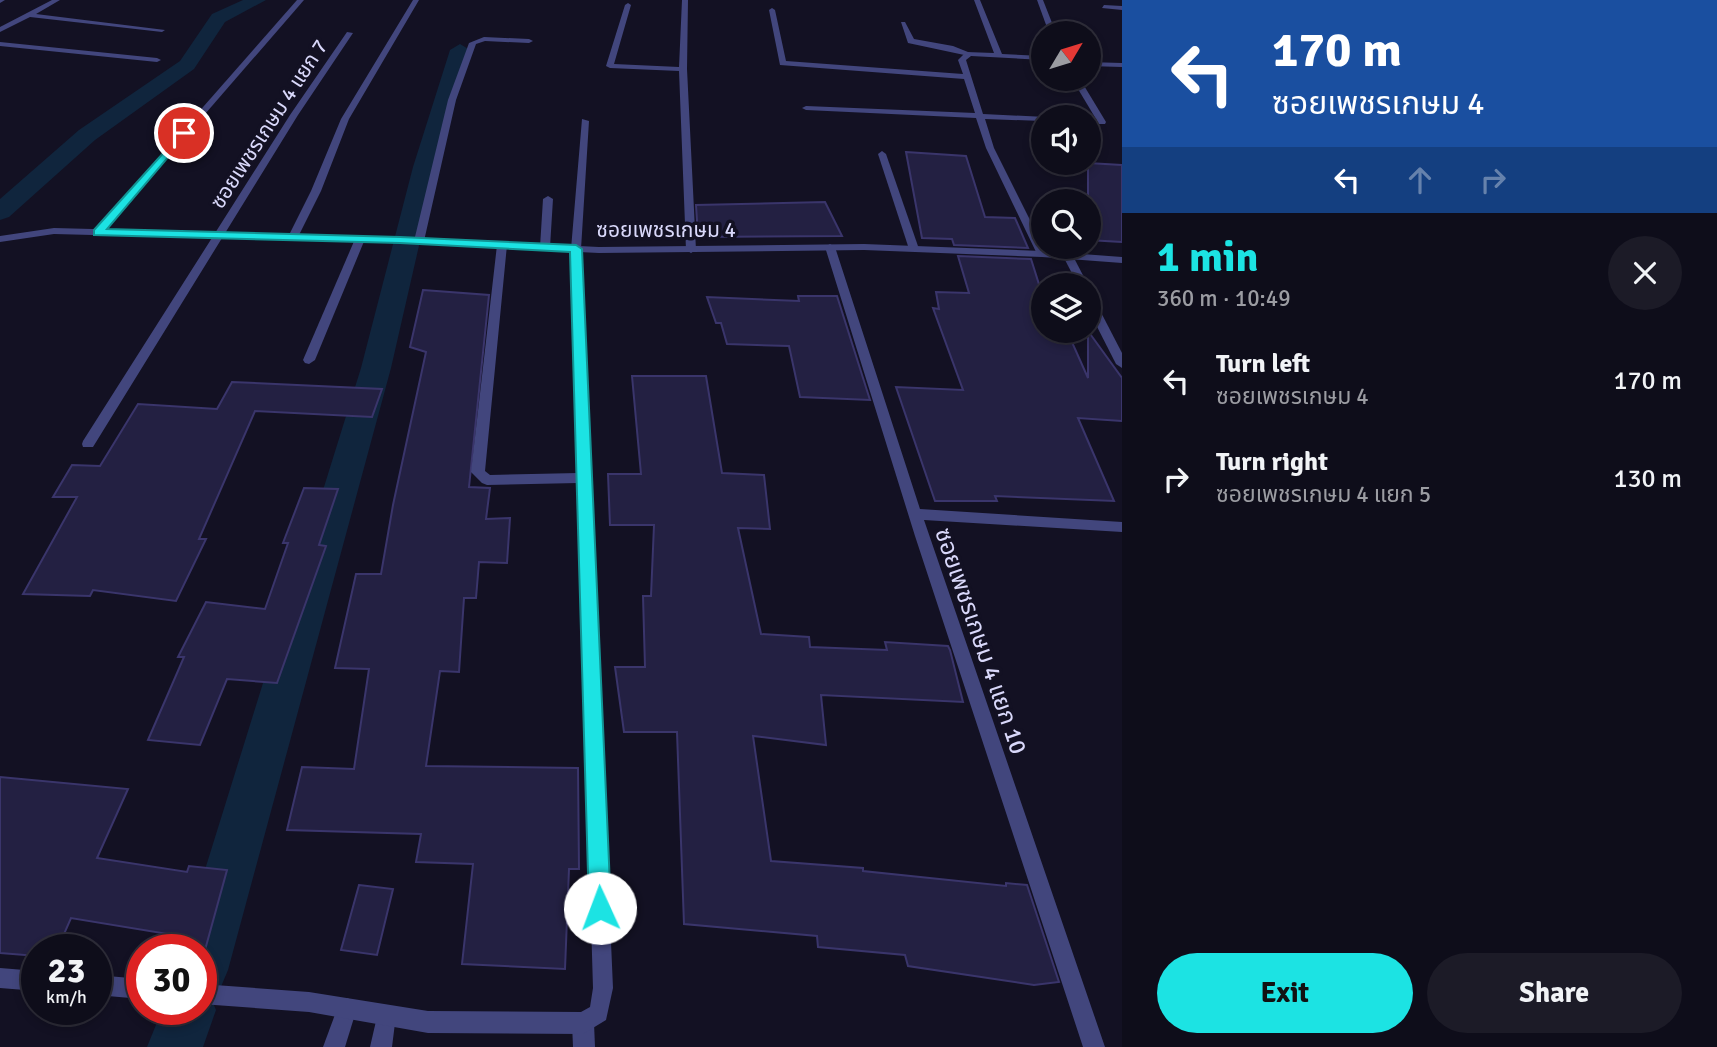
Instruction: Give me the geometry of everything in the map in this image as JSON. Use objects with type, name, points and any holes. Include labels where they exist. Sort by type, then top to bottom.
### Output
[{"type":"street","points":[[0,30],[57,0]]},
{"type":"street","points":[[98,232],[300,0]]},
{"type":"street","points":[[293,237],[345,119],[416,0]]},
{"type":"street","points":[[685,0],[683,69],[691,250]]},
{"type":"street","points":[[977,0],[999,56]]},
{"type":"street","points":[[1040,0],[1048,21]]},
{"type":"street","points":[[628,5],[610,66],[683,69]]},
{"type":"street","points":[[1104,8],[1122,8]]},
{"type":"street","points":[[772,10],[783,63],[967,77]]},
{"type":"street","points":[[29,15],[162,30]]},
{"type":"street","points":[[903,23],[911,41],[969,54],[1031,57]]},
{"type":"street","name":"ซอยเพชรเกษม 4 แยก 7","points":[[88,444],[349,33]]},
{"type":"street","points":[[416,241],[452,100],[473,43],[484,39],[529,41]]},
{"type":"street","points":[[0,44],[157,60]]},
{"type":"street","points":[[969,54],[962,60],[978,116],[990,148],[1031,232]]},
{"type":"street","points":[[1101,64],[1122,65]]},
{"type":"street","points":[[806,108],[1031,118]]},
{"type":"street","points":[[217,996],[309,1002],[428,1022],[583,1023],[599,1013],[603,988],[576,249],[584,121]]},
{"type":"street","points":[[883,154],[914,249]]},
{"type":"street","points":[[545,247],[548,199]]},
{"type":"street","name":"ซอยเพชรเกษม 4","points":[[0,239],[54,231],[400,240],[576,249],[830,247],[1031,254]]},
{"type":"street","points":[[309,360],[360,239]]},
{"type":"street","points":[[502,245],[478,472],[487,480],[584,478]]},
{"type":"street","name":"ซอยเพชรเกษม 4 แยก 10","points":[[830,247],[915,514],[1094,1047]]},
{"type":"street","name":"ซอยเพชรเกษม 4","points":[[1101,258],[1122,260]]},
{"type":"street","points":[[1101,323],[1122,364]]},
{"type":"street","points":[[915,514],[1122,527]]},
{"type":"street","points":[[0,978],[21,980]]},
{"type":"street","points":[[334,1047],[347,1008]]},
{"type":"street","points":[[381,1047],[386,1015]]},
{"type":"street","points":[[583,1023],[584,1047]]},
{"type":"building","points":[[906,152],[966,156],[985,217],[1015,218],[1028,248],[954,245],[952,239],[922,238]]},
{"type":"building","points":[[1101,164],[1122,165],[1122,242],[1101,241],[1101,189],[1088,189],[1088,175],[1101,175]]},
{"type":"building","points":[[825,202],[842,236],[698,237],[696,205]]},
{"type":"building","points":[[958,256],[1031,259],[1035,273],[1031,273],[1031,343],[1072,343],[1088,378],[1088,343],[1097,343],[1122,378],[1122,421],[1078,418],[1114,501],[995,496],[997,501],[935,501],[896,387],[963,390],[933,308],[939,309],[936,292],[969,293]]},
{"type":"building","points":[[423,290],[489,295],[469,487],[490,488],[486,519],[510,518],[507,563],[479,562],[476,598],[464,598],[459,672],[440,671],[426,766],[578,768],[579,869],[569,869],[565,969],[462,964],[473,864],[416,862],[421,834],[287,830],[302,767],[354,769],[369,669],[335,668],[356,574],[381,574],[426,352],[410,347]]},
{"type":"building","points":[[798,296],[837,296],[870,400],[800,397],[789,346],[727,344],[721,323],[716,323],[707,297],[799,301]]},
{"type":"building","points":[[632,376],[706,376],[722,473],[764,475],[770,529],[738,528],[761,634],[809,637],[810,647],[887,650],[885,642],[948,646],[950,650],[963,702],[821,695],[826,745],[753,736],[771,861],[863,868],[863,871],[1006,886],[1006,883],[1027,885],[1059,982],[1034,985],[908,966],[905,955],[818,947],[817,936],[684,924],[677,732],[624,732],[615,667],[645,667],[643,596],[651,596],[654,525],[610,525],[608,474],[641,474]]},
{"type":"building","points":[[232,382],[382,389],[372,417],[255,411],[199,539],[206,539],[176,601],[93,590],[90,596],[23,594],[77,497],[53,497],[72,465],[100,466],[138,404],[217,409]]},
{"type":"building","points":[[304,488],[338,489],[319,545],[326,546],[277,683],[227,679],[200,745],[148,740],[184,657],[178,657],[206,602],[265,609],[288,543],[283,543]]},
{"type":"building","points":[[0,777],[128,789],[97,858],[187,872],[189,866],[227,870],[209,934],[168,934],[71,918],[64,934],[21,934],[21,955],[0,953]]},
{"type":"building","points":[[359,885],[393,889],[377,955],[341,950]]},
{"type":"waterway","points":[[0,212],[87,135],[187,65],[218,18],[257,0]]},
{"type":"waterway","points":[[211,934],[376,368],[425,167],[460,50]]},
{"type":"waterway","points":[[175,1047],[183,1025]]},
{"type":"route","points":[[184,133],[98,232],[400,240],[576,249],[600,908]]}]
